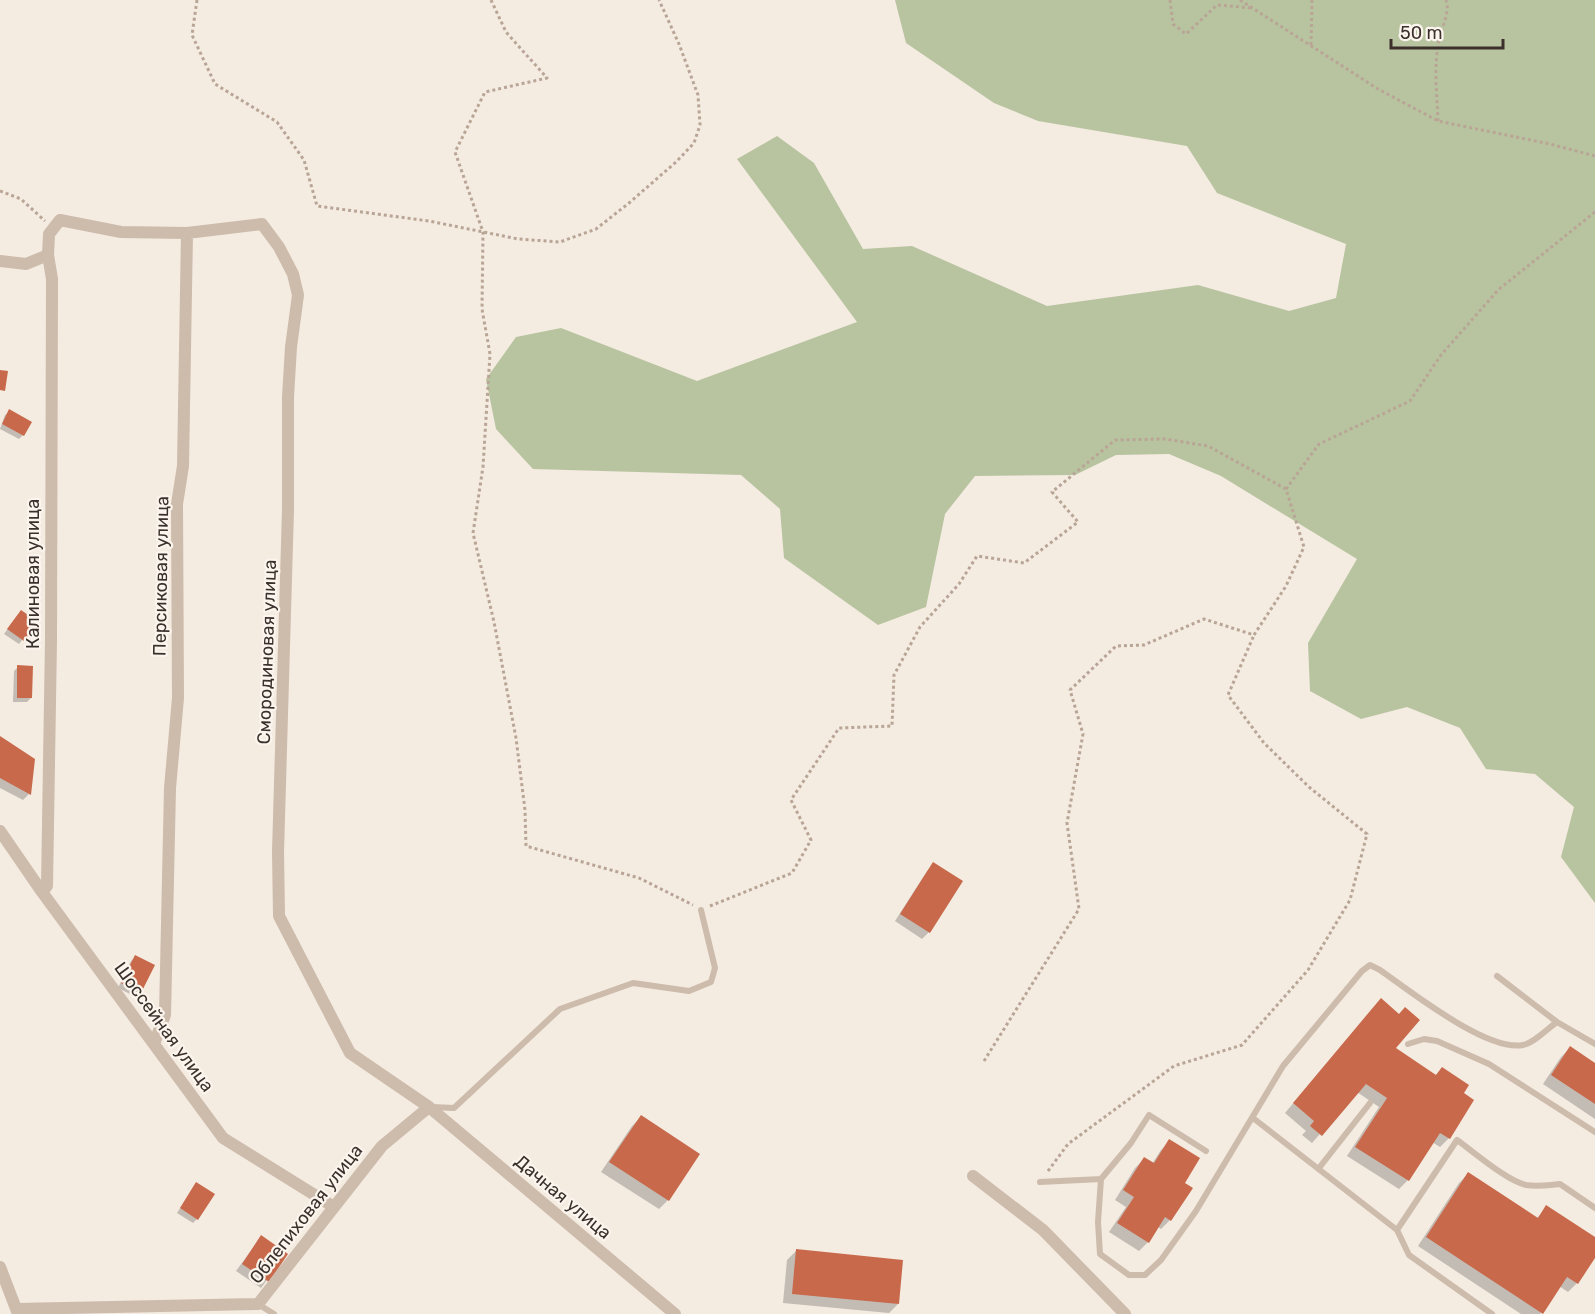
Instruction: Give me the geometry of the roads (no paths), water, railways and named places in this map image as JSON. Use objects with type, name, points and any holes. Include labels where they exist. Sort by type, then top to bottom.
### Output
[{"type":"street","name":"Смородиновая улица","points":[[187,233],[262,224],[279,247],[293,274],[298,295],[291,347],[288,397],[288,520],[278,852],[279,916],[350,1053],[429,1107]]},
{"type":"street","name":"Калиновая улица","points":[[42,892],[47,886],[51,640],[52,279],[48,255],[49,234],[57,225],[121,232],[187,233]]},
{"type":"street","name":"Персиковая улица","points":[[154,1044],[165,1016],[170,788],[178,698],[177,504],[183,466],[187,233]]},
{"type":"street","points":[[0,261],[26,264],[48,255]]},
{"type":"street","name":"Шоссейная улица","points":[[0,831],[42,892],[223,1137],[334,1207]]},
{"type":"street","name":"Облепиховая улица","points":[[18,1312],[258,1304],[382,1146],[429,1107]]},
{"type":"street","name":"Дачная улица","points":[[429,1107],[675,1314]]},
{"type":"street","points":[[973,1176],[1043,1230],[1125,1314]]},
{"type":"street","points":[[0,1267],[18,1312]]},
{"type":"lane","points":[[429,1107],[454,1108],[560,1009],[633,982],[689,991],[711,982],[716,968],[701,910]]},
{"type":"lane","points":[[1206,1151],[1149,1115],[1131,1143],[1101,1179],[1098,1222],[1100,1254],[1129,1275],[1145,1275],[1161,1260],[1196,1211],[1283,1066],[1362,971],[1370,965],[1447,1017],[1511,1047],[1526,1045],[1557,1022]]},
{"type":"lane","points":[[1497,976],[1557,1022],[1595,1044]]},
{"type":"lane","points":[[1408,1044],[1424,1039],[1437,1041],[1489,1064],[1595,1132]]},
{"type":"lane","points":[[1319,1168],[1370,1102]]},
{"type":"lane","points":[[1253,1118],[1397,1230],[1409,1255],[1492,1314]]},
{"type":"lane","points":[[1397,1230],[1457,1140],[1511,1179],[1523,1184],[1538,1186],[1560,1184],[1595,1208]]},
{"type":"lane","points":[[1040,1182],[1101,1179]]},
{"type":"lane","points":[[258,1304],[274,1314]]}]
